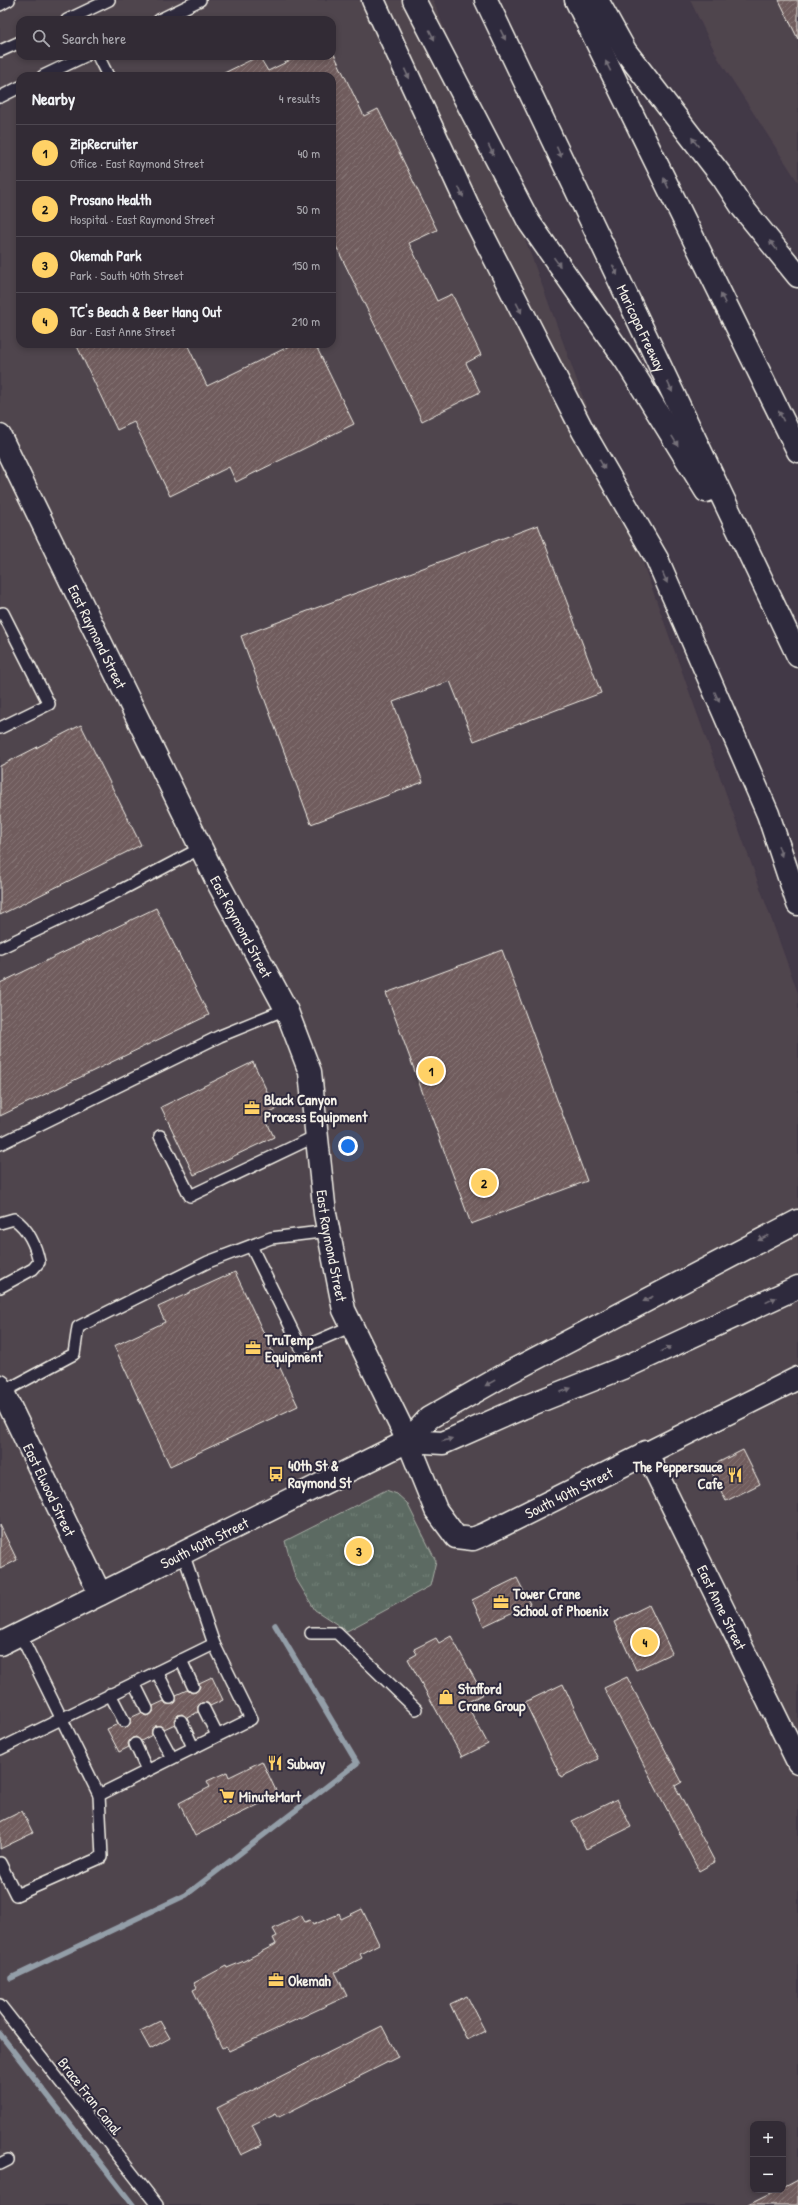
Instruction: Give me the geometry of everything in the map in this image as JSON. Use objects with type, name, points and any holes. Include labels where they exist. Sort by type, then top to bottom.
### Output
[{"type":"main road","points":[[373,0],[471,213],[583,431],[657,559],[768,814],[798,904]]},
{"type":"main road","points":[[414,0],[528,222],[626,361],[765,587]]},
{"type":"main road","name":"Maricopa Freeway","points":[[486,0],[798,656]]},
{"type":"main road","points":[[576,0],[798,451]]},
{"type":"main road","points":[[597,0],[626,52],[723,178],[742,207],[798,276]]},
{"type":"main road","name":"East Raymond Street","points":[[0,438],[201,848],[286,1009],[310,1072],[329,1231],[344,1310],[408,1441]]},
{"type":"main road","name":"South 40th Street","points":[[6,1639],[408,1441],[429,1418],[488,1384],[798,1221]]},
{"type":"main road","name":"South 40th Street","points":[[408,1441],[443,1443],[522,1408],[630,1365],[798,1286]]},
{"type":"main road","name":"South 40th Street","points":[[408,1441],[436,1510],[447,1527],[456,1537],[473,1539],[798,1378]]},
{"type":"main road","name":"East Elwood Street","points":[[2,1389],[100,1594]]},
{"type":"main road","name":"East Anne Street","points":[[646,1452],[798,1762]]},
{"type":"lane","points":[[0,4],[10,0]]},
{"type":"lane","points":[[75,16],[109,0]]},
{"type":"lane","points":[[167,16],[200,0]]},
{"type":"lane","points":[[0,51],[16,44]]},
{"type":"lane","points":[[51,72],[77,60]]},
{"type":"lane","points":[[100,60],[106,72]]},
{"type":"lane","points":[[0,97],[16,89]]},
{"type":"lane","points":[[0,614],[3,612],[49,704],[0,728]]},
{"type":"lane","points":[[0,948],[120,890],[201,848]]},
{"type":"lane","points":[[0,1144],[220,1036],[286,1009]]},
{"type":"lane","points":[[160,1136],[190,1196],[318,1135]]},
{"type":"lane","points":[[0,1223],[14,1219],[22,1224],[38,1252],[39,1262],[33,1269],[0,1287]]},
{"type":"lane","points":[[2,1389],[74,1354],[78,1327],[208,1262],[270,1238],[329,1231]]},
{"type":"lane","points":[[251,1246],[301,1348],[352,1326]]},
{"type":"lane","points":[[99,1795],[250,1719],[214,1644],[183,1553]]},
{"type":"lane","points":[[311,1633],[337,1633],[416,1709]]},
{"type":"lane","points":[[0,1863],[16,1895],[102,1857],[99,1795],[61,1718],[6,1639]]},
{"type":"lane","points":[[0,1749],[214,1644]]},
{"type":"lane","points":[[181,1660],[193,1686]]},
{"type":"lane","points":[[157,1672],[170,1698]]},
{"type":"lane","points":[[134,1683],[147,1710]]},
{"type":"lane","points":[[110,1694],[124,1721]]},
{"type":"lane","points":[[204,1709],[217,1735]]},
{"type":"lane","points":[[181,1721],[193,1747]]},
{"type":"lane","points":[[158,1732],[172,1758]]},
{"type":"lane","points":[[135,1744],[147,1770]]},
{"type":"lane","name":"Brace Fran Canal","points":[[0,2005],[157,2205]]},
{"type":"shaded area","points":[[0,0],[433,0],[486,133],[567,353],[798,993],[798,2205],[0,2205]]},
{"type":"shaded area","points":[[690,0],[798,0],[798,182],[718,58]]},
{"type":"green space","points":[[386,1490],[397,1494],[407,1503],[436,1561],[430,1586],[347,1631],[315,1610],[295,1577],[285,1541]]},
{"type":"building","points":[[779,0],[798,0],[798,39]]},
{"type":"building","points":[[336,58],[364,116],[378,109],[437,230],[409,243],[437,301],[452,294],[481,355],[466,363],[480,392],[422,421],[336,246],[336,72],[226,72],[251,60],[261,60],[268,71],[291,60],[336,60]]},
{"type":"building","points":[[78,348],[189,348],[207,386],[286,348],[317,348],[354,424],[236,482],[229,467],[170,496],[134,422],[117,430]]},
{"type":"building","points":[[538,525],[601,693],[474,741],[450,681],[393,702],[423,782],[311,824],[241,636]]},
{"type":"building","points":[[81,725],[141,845],[0,915],[0,766]]},
{"type":"building","points":[[156,908],[209,1015],[0,1116],[0,983]]},
{"type":"building","points":[[502,950],[587,1181],[471,1224],[386,993]]},
{"type":"building","points":[[253,1062],[276,1110],[264,1116],[274,1137],[194,1175],[161,1107]]},
{"type":"building","points":[[235,1272],[298,1406],[170,1466],[114,1346],[165,1322],[158,1307]]},
{"type":"building","name":"The Peppersauce Cafe","points":[[743,1450],[760,1484],[726,1501],[709,1467]]},
{"type":"building","points":[[0,1525],[17,1560],[0,1569]]},
{"type":"building","name":"Tower Crane School of Phoenix","points":[[517,1578],[530,1604],[484,1626],[472,1600]]},
{"type":"building","points":[[649,1605],[672,1653],[636,1670],[614,1622]]},
{"type":"building","name":"Stafford Crane Group","points":[[451,1636],[483,1694],[466,1703],[488,1744],[462,1757],[408,1659],[417,1654],[414,1649],[436,1638],[439,1643]]},
{"type":"building","points":[[212,1677],[223,1700],[210,1706],[208,1703],[201,1703],[198,1706],[198,1712],[187,1718],[182,1714],[178,1715],[174,1720],[175,1724],[164,1729],[161,1726],[155,1726],[152,1729],[152,1735],[141,1741],[136,1737],[132,1738],[128,1743],[129,1747],[119,1752],[107,1729],[118,1724],[121,1727],[127,1727],[130,1724],[130,1718],[141,1713],[146,1716],[150,1715],[153,1712],[153,1706],[164,1701],[166,1704],[173,1704],[176,1702],[176,1695],[187,1690],[192,1693],[196,1692],[200,1687],[199,1683]]},
{"type":"building","points":[[627,1677],[682,1782],[675,1786],[715,1862],[699,1871],[604,1688]]},
{"type":"building","points":[[563,1684],[598,1759],[561,1777],[525,1702]]},
{"type":"building","points":[[262,1761],[278,1795],[195,1836],[179,1803],[210,1787],[207,1781],[227,1772],[229,1777]]},
{"type":"building","points":[[617,1799],[631,1827],[586,1849],[572,1821]]},
{"type":"building","points":[[22,1811],[33,1833],[0,1849],[0,1822]]},
{"type":"building","name":"Okemah","points":[[362,1909],[379,1944],[360,1954],[362,1958],[335,1972],[347,1996],[229,2051],[226,2046],[222,2048],[193,1990],[197,1988],[194,1983],[226,1966],[227,1968],[244,1961],[276,1944],[273,1938],[277,1936],[273,1929],[301,1915],[305,1922],[310,1920],[313,1925],[339,1914],[341,1919]]},
{"type":"building","points":[[467,1996],[485,2031],[467,2040],[450,2004]]},
{"type":"building","points":[[160,2021],[170,2038],[150,2049],[140,2031]]},
{"type":"building","points":[[382,2026],[398,2057],[279,2117],[276,2113],[252,2125],[262,2145],[241,2155],[217,2108]]},
{"type":"building","points":[[798,2180],[798,2205],[748,2205],[772,2193],[786,2193],[786,2186]]},
{"type":"waterway","points":[[11,1978],[186,1895],[357,1763],[275,1625]]},
{"type":"waterway","points":[[0,2034],[133,2205]]},
{"type":"place","name":"ZipRecruiter","points":[[431,1071]]},
{"type":"place","name":"Black Canyon Process Equipment","points":[[252,1108]]},
{"type":"place","name":"Prosano Health","points":[[484,1183]]},
{"type":"place","name":"TruTemp Equipment","points":[[253,1348]]},
{"type":"place","name":"40th St & Raymond St","points":[[276,1474]]},
{"type":"place","name":"The Peppersauce Cafe","points":[[735,1475]]},
{"type":"place","name":"Okemah Park","points":[[359,1551]]},
{"type":"place","name":"Tower Crane School of Phoenix","points":[[501,1602]]},
{"type":"place","name":"TC's Beach & Beer Hang Out","points":[[645,1642]]},
{"type":"place","name":"Stafford Crane Group","points":[[446,1697]]},
{"type":"place","name":"Subway","points":[[275,1763]]},
{"type":"place","name":"MinuteMart","points":[[227,1796]]},
{"type":"place","name":"Okemah","points":[[276,1980]]}]
